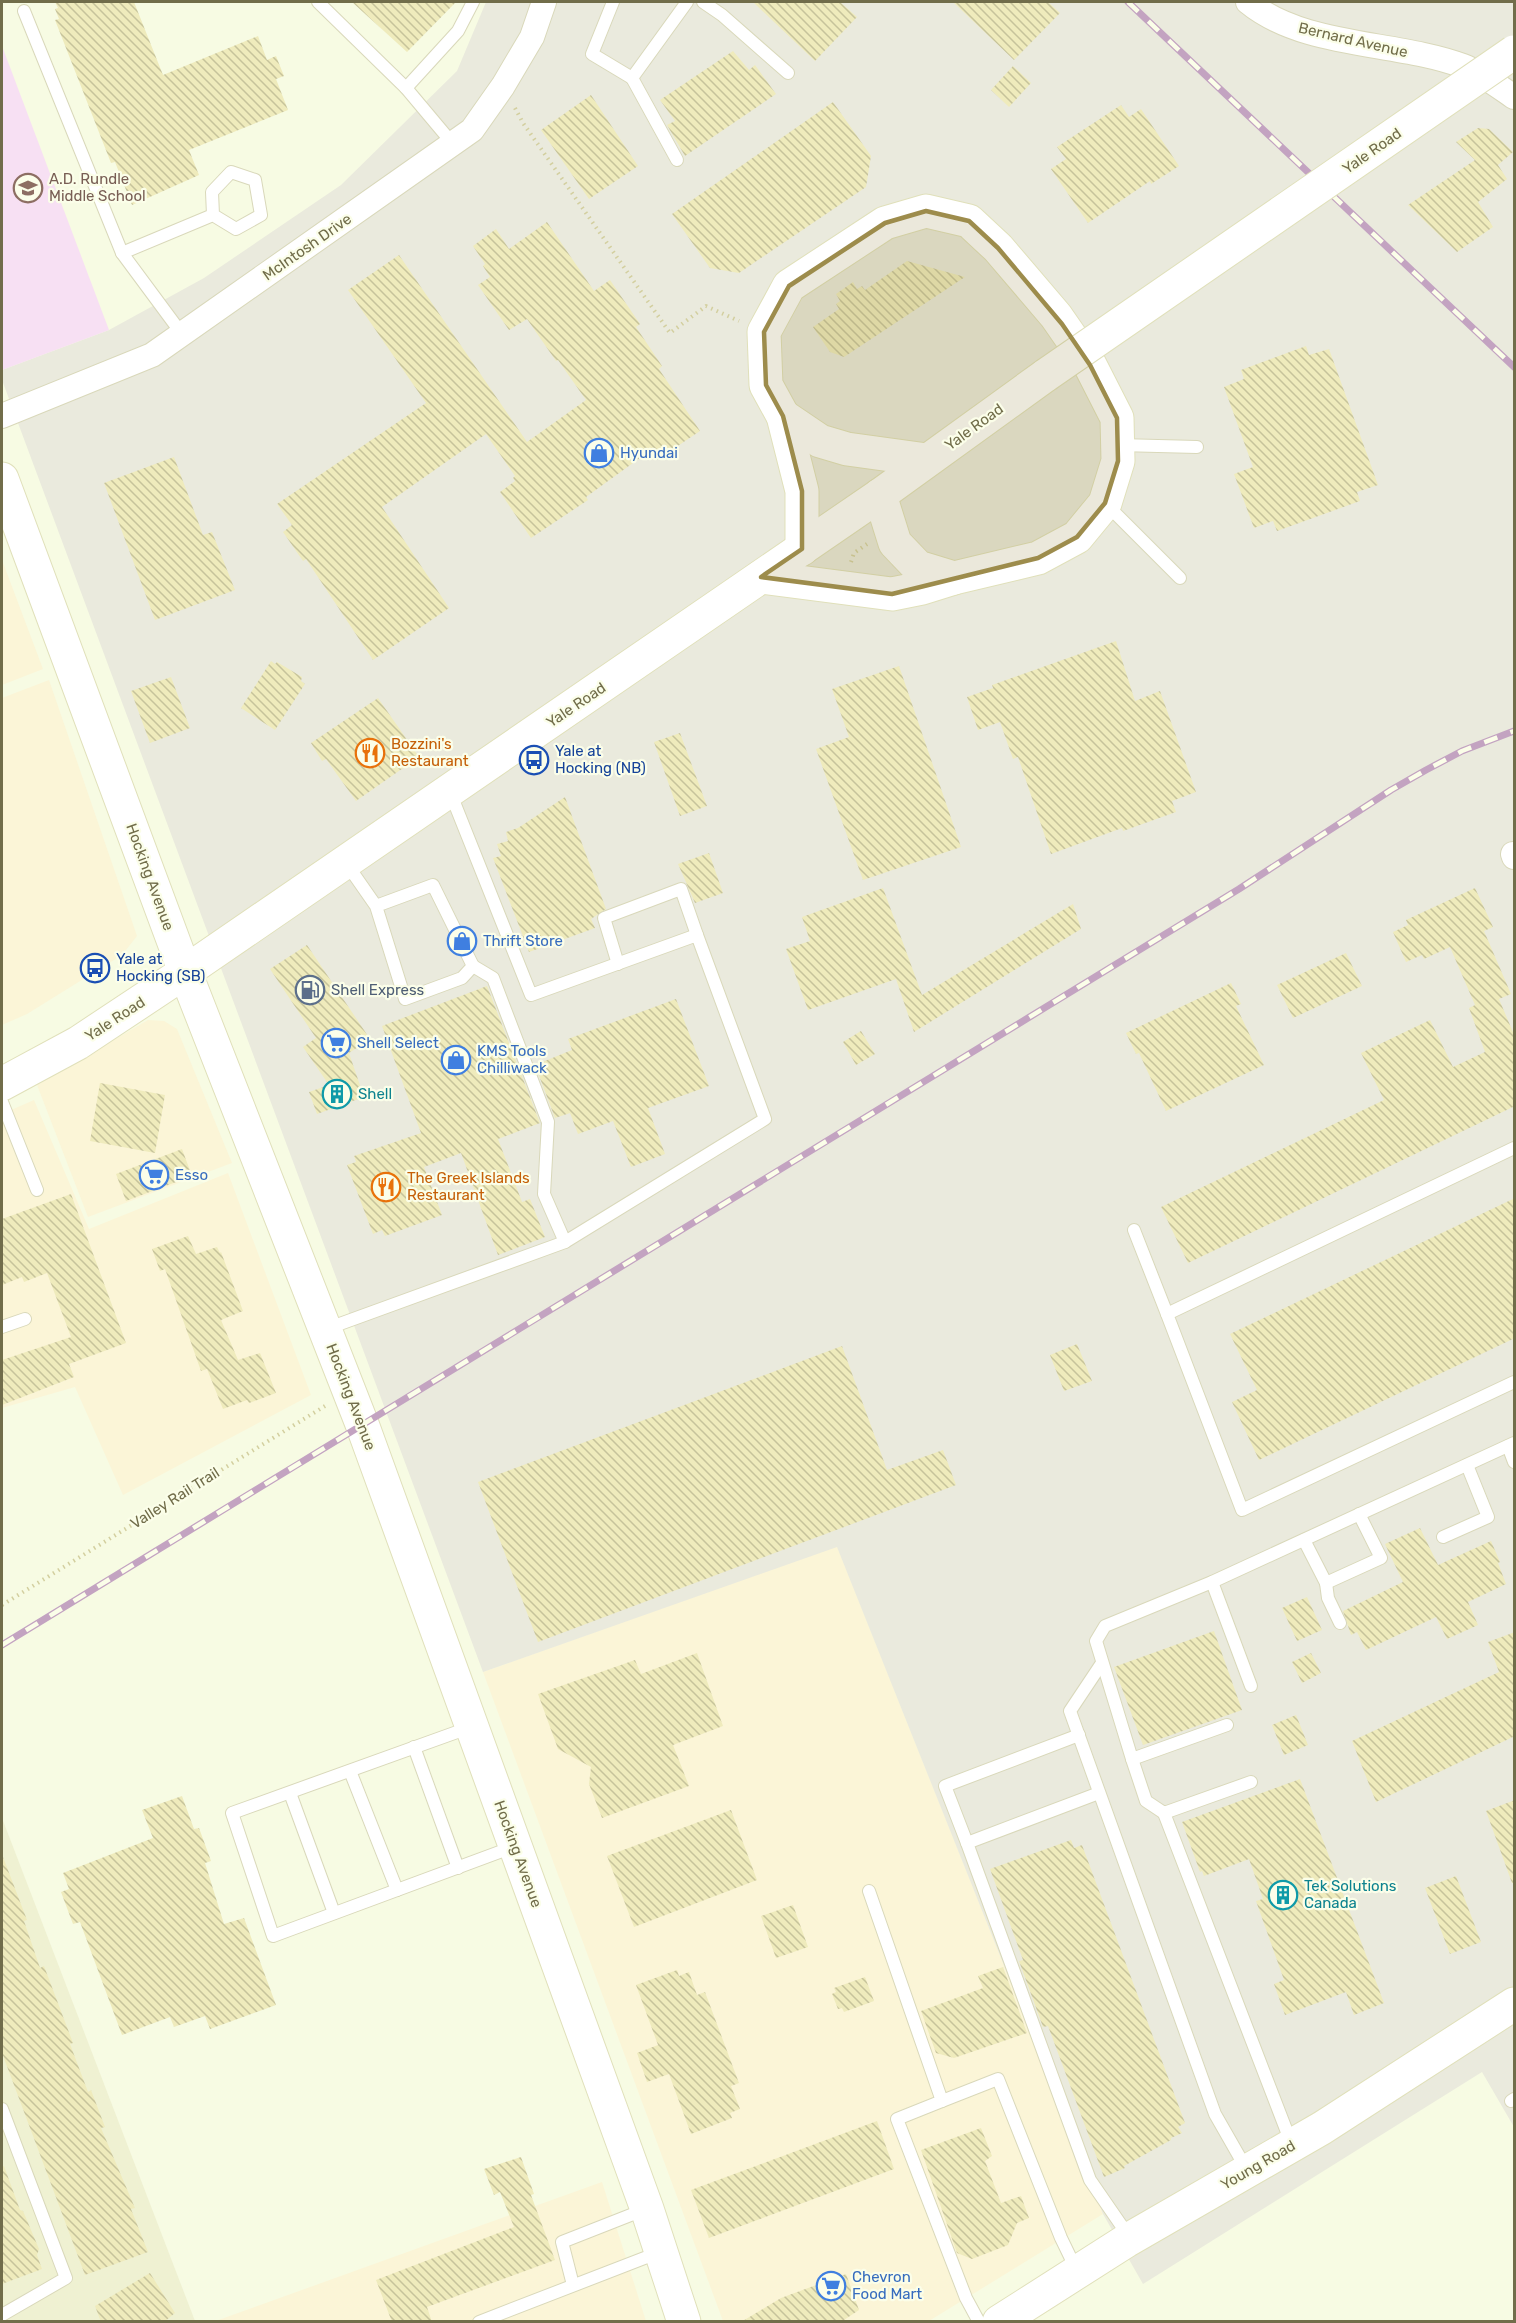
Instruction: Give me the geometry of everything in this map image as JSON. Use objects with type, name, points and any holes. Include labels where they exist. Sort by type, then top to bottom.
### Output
[{"type":"main road","name":"Yale Road","points":[[2,1084],[78,1043],[185,972],[802,549],[1046,375],[1515,52]]},
{"type":"main road","points":[[761,577],[892,594],[922,588],[1038,558],[1077,537],[1105,503],[1118,461],[1117,418],[1090,365],[1056,316],[998,248],[969,221],[926,211],[885,223],[789,286],[764,332],[766,385],[783,417],[802,491],[802,549]]},
{"type":"main road","points":[[783,417],[820,441],[829,444],[847,449],[927,460]]},
{"type":"main road","name":"Hocking Avenue","points":[[2,479],[185,972],[349,1391],[648,2209],[684,2322]]},
{"type":"main road","points":[[880,495],[895,543],[918,567],[954,578]]},
{"type":"main road","name":"Young Road","points":[[999,2322],[1130,2238],[1322,2128],[1515,2004]]},
{"type":"street","name":"McIntosh Drive","points":[[2,416],[152,355],[472,130],[503,86],[532,37],[544,2]]},
{"type":"street","name":"Bernard Avenue","points":[[1248,2],[1278,21],[1303,30],[1407,51],[1464,67],[1515,97]]},
{"type":"lane","points":[[318,2],[406,88],[453,144]]},
{"type":"lane","points":[[406,88],[458,31],[473,2]]},
{"type":"lane","points":[[613,2],[592,54],[632,78],[677,160]]},
{"type":"lane","points":[[632,78],[687,2]]},
{"type":"lane","points":[[703,2],[722,15],[788,74]]},
{"type":"lane","points":[[24,11],[122,253],[182,334]]},
{"type":"lane","points":[[231,172],[255,180],[261,215],[236,229],[213,215],[212,192],[231,172]]},
{"type":"lane","points":[[122,253],[213,215]]},
{"type":"lane","points":[[1118,445],[1197,447]]},
{"type":"lane","points":[[1105,503],[1180,578]]},
{"type":"lane","points":[[450,791],[531,995],[698,935]]},
{"type":"lane","points":[[345,862],[376,906],[405,999],[462,978],[473,966]]},
{"type":"lane","points":[[376,906],[433,885],[473,966],[493,978],[548,1122],[544,1194],[565,1242]]},
{"type":"lane","points":[[325,1329],[565,1242],[765,1119],[681,889],[604,918],[618,964]]},
{"type":"lane","points":[[2,1102],[37,1190]]},
{"type":"lane","points":[[1167,1314],[1515,1148]]},
{"type":"lane","points":[[1134,1230],[1242,1510],[1515,1382]]},
{"type":"lane","points":[[2,1327],[25,1319]]},
{"type":"lane","points":[[1293,2145],[1164,1813],[1146,1801],[1096,1641],[1105,1626],[1212,1582],[1511,1444],[1515,1462]]},
{"type":"lane","points":[[1443,1537],[1488,1517],[1467,1464]]},
{"type":"lane","points":[[1326,1583],[1381,1557],[1359,1514]]},
{"type":"lane","points":[[1304,1540],[1326,1583],[1328,1598],[1340,1623]]},
{"type":"lane","points":[[1212,1582],[1251,1686]]},
{"type":"lane","points":[[1102,1663],[1070,1711],[1215,2114],[1247,2171]]},
{"type":"lane","points":[[1132,1759],[1227,1725]]},
{"type":"lane","points":[[472,1726],[232,1813],[273,1936],[516,1846]]},
{"type":"lane","points":[[1079,1735],[945,1786],[1090,2180],[1130,2238]]},
{"type":"lane","points":[[414,1747],[458,1868]]},
{"type":"lane","points":[[350,1771],[397,1890]]},
{"type":"lane","points":[[1164,1813],[1251,1782]]},
{"type":"lane","points":[[290,1792],[334,1913]]},
{"type":"lane","points":[[967,1842],[1099,1793]]},
{"type":"lane","points":[[869,1891],[942,2101]]},
{"type":"lane","points":[[978,2322],[962,2288],[897,2119],[998,2079],[1061,2238],[1077,2272]]},
{"type":"lane","points":[[2,2109],[66,2278],[2,2315]]},
{"type":"lane","points":[[573,2285],[562,2242],[648,2209]]},
{"type":"lane","points":[[479,2322],[662,2251]]},
{"type":"path","points":[[503,86],[523,123],[670,333],[706,306],[764,332]]},
{"type":"path","points":[[850,563],[855,553],[873,540]]},
{"type":"path","name":"Valley Rail Trail","points":[[2,1605],[349,1391]]},
{"type":"highlighted area","points":[[926,211],[969,221],[998,248],[1062,324],[1090,365],[1117,418],[1118,461],[1105,503],[1077,537],[1038,558],[892,594],[761,577],[802,549],[802,491],[783,416],[766,385],[764,332],[789,286],[885,223]]},
{"type":"shaded area","points":[[486,2],[1514,2],[1514,2127],[1482,2072],[1143,2284],[1103,2214],[837,1547],[483,1672],[2,380],[2,370],[109,330],[204,278],[341,185],[457,71]]},
{"type":"shaded area","name":"A.D. Rundle Middle School","points":[[2,46],[109,330],[2,370]]},
{"type":"shaded area","points":[[2,560],[43,669],[2,685]]},
{"type":"shaded area","points":[[49,680],[137,936],[122,955],[27,1014],[2,1025],[2,698]]},
{"type":"shaded area","points":[[148,1020],[164,1021],[177,1029],[232,1163],[88,1217],[37,1085]]},
{"type":"shaded area","points":[[34,1100],[89,1229],[228,1173],[311,1395],[123,1495],[75,1387],[2,1408],[2,1114]]},
{"type":"shaded area","points":[[837,1546],[1103,2214],[929,2321],[723,2321],[483,1672]]},
{"type":"shaded area","points":[[2,1818],[195,2321],[2,2321]]},
{"type":"shaded area","points":[[602,2182],[646,2321],[213,2322]]},
{"type":"building","points":[[55,2],[134,2],[163,75],[258,36],[267,60],[276,56],[284,76],[276,79],[288,110],[189,150],[199,175],[132,205],[115,162],[111,163],[55,20],[59,19]]},
{"type":"building","points":[[352,2],[456,2],[407,52]]},
{"type":"building","points":[[753,2],[840,2],[857,17],[815,61]]},
{"type":"building","points":[[953,2],[1048,2],[1060,13],[1014,60]]},
{"type":"building","points":[[733,51],[749,70],[755,65],[776,94],[685,156],[667,125],[675,121],[660,100]]},
{"type":"building","points":[[1013,66],[1031,83],[1009,107],[991,90]]},
{"type":"building","points":[[591,95],[638,166],[589,199],[541,130]]},
{"type":"building","points":[[833,102],[871,156],[866,187],[739,273],[710,268],[672,214]]},
{"type":"building","points":[[1121,105],[1129,117],[1141,109],[1179,166],[1151,184],[1150,181],[1088,223],[1051,169],[1066,159],[1057,147]]},
{"type":"building","points":[[1478,128],[1489,129],[1513,152],[1498,165],[1507,179],[1478,202],[1493,227],[1457,252],[1408,205],[1475,160],[1456,142]]},
{"type":"building","points":[[547,222],[594,291],[610,280],[640,324],[636,327],[662,366],[659,369],[700,431],[657,460],[651,450],[586,497],[588,500],[531,538],[500,492],[515,481],[513,478],[515,476],[486,434],[382,507],[449,608],[373,660],[306,559],[303,561],[283,532],[292,525],[277,504],[426,403],[348,290],[399,255],[527,442],[586,400],[527,319],[509,330],[478,285],[490,277],[483,266],[485,264],[473,246],[496,229],[509,249]]},
{"type":"building","points":[[907,261],[965,277],[844,357],[830,352],[813,327],[839,309],[836,304],[840,301],[836,294],[853,282],[857,289],[862,286],[865,290]]},
{"type":"building","points":[[1306,346],[1309,355],[1329,349],[1378,485],[1357,492],[1360,501],[1277,531],[1273,521],[1254,528],[1234,474],[1253,467],[1224,387],[1244,379],[1241,370]]},
{"type":"building","points":[[174,457],[203,535],[212,532],[235,590],[155,620],[104,483]]},
{"type":"building","points":[[1116,641],[1135,701],[1160,691],[1196,792],[1172,801],[1176,812],[1123,831],[1122,828],[1051,854],[1018,757],[1013,759],[1000,722],[978,730],[967,697],[993,688],[992,685]]},
{"type":"building","points":[[271,661],[275,664],[277,662],[302,677],[301,681],[305,684],[275,730],[241,708]]},
{"type":"building","points":[[899,666],[961,847],[863,880],[816,749],[849,737],[832,689]]},
{"type":"building","points":[[171,677],[190,728],[150,743],[131,691]]},
{"type":"building","points":[[378,698],[419,757],[356,801],[326,759],[322,761],[311,743]]},
{"type":"building","points":[[680,733],[707,806],[680,816],[654,742]]},
{"type":"building","points":[[565,797],[606,909],[591,919],[595,928],[529,952],[493,858],[501,856],[497,844],[508,841],[506,832],[518,828]]},
{"type":"building","points":[[709,853],[723,893],[695,903],[678,864]]},
{"type":"building","points":[[883,888],[922,995],[1073,904],[1081,929],[914,1032],[896,979],[808,1010],[786,949],[810,941],[802,917]]},
{"type":"building","points":[[1475,888],[1493,927],[1484,931],[1511,994],[1499,999],[1515,1037],[1515,1106],[1188,1263],[1161,1207],[1384,1100],[1361,1053],[1430,1020],[1453,1067],[1485,1052],[1469,1008],[1475,1005],[1450,947],[1424,959],[1422,955],[1406,962],[1393,932],[1408,925],[1406,920]]},
{"type":"building","points":[[307,945],[370,1039],[349,1053],[364,1097],[317,1114],[309,1092],[329,1085],[303,1047],[316,1038],[270,969]]},
{"type":"building","points":[[1346,953],[1362,986],[1293,1018],[1277,985]]},
{"type":"building","points":[[1231,983],[1241,1004],[1236,1006],[1264,1065],[1166,1111],[1139,1053],[1136,1054],[1126,1033]]},
{"type":"building","points":[[487,986],[540,1123],[498,1139],[522,1202],[530,1199],[545,1237],[498,1255],[461,1153],[424,1167],[442,1215],[385,1236],[382,1230],[373,1234],[347,1165],[356,1162],[354,1156],[421,1133],[382,1026]]},
{"type":"building","points":[[676,999],[709,1086],[648,1108],[665,1154],[631,1167],[613,1121],[578,1134],[570,1113],[555,1118],[535,1065],[572,1050],[568,1039]]},
{"type":"building","points":[[861,1031],[875,1054],[856,1065],[843,1042]]},
{"type":"building","name":"Esso","points":[[100,1083],[165,1095],[155,1153],[90,1141]]},
{"type":"building","name":"Esso","points":[[182,1149],[192,1176],[126,1201],[116,1174]]},
{"type":"building","points":[[71,1194],[126,1343],[69,1364],[74,1377],[2,1405],[2,1360],[71,1337],[47,1273],[24,1282],[22,1277],[2,1285],[2,1219]]},
{"type":"building","points":[[1515,1198],[1515,1338],[1259,1460],[1232,1402],[1257,1390],[1230,1334]]},
{"type":"building","points":[[188,1236],[196,1254],[217,1247],[221,1252],[243,1311],[221,1320],[238,1360],[260,1353],[276,1393],[223,1409],[207,1369],[201,1371],[165,1269],[160,1271],[152,1249]]},
{"type":"building","points":[[1077,1344],[1092,1381],[1064,1391],[1050,1355]]},
{"type":"building","points":[[842,1346],[887,1470],[943,1450],[956,1485],[538,1642],[478,1482]]},
{"type":"building","points":[[1420,1528],[1438,1565],[1491,1541],[1506,1584],[1468,1602],[1478,1625],[1447,1639],[1436,1617],[1366,1650],[1357,1632],[1351,1635],[1343,1611],[1403,1582],[1385,1544]]},
{"type":"building","points":[[1307,1597],[1322,1630],[1297,1641],[1282,1608]]},
{"type":"building","points":[[1214,1631],[1242,1710],[1143,1745],[1114,1667]]},
{"type":"building","points":[[1515,1632],[1515,1736],[1376,1802],[1352,1741],[1499,1672],[1488,1642]]},
{"type":"building","points":[[697,1653],[723,1726],[673,1745],[689,1786],[602,1818],[589,1784],[591,1767],[558,1749],[538,1694],[635,1660],[641,1674]]},
{"type":"building","points":[[1311,1653],[1321,1673],[1302,1683],[1292,1662]]},
{"type":"building","points":[[1296,1715],[1308,1745],[1284,1755],[1272,1725]]},
{"type":"building","name":"Tek Solutions Canada","points":[[1300,1779],[1384,2003],[1354,2015],[1346,1992],[1285,2015],[1274,1984],[1284,1980],[1256,1901],[1263,1899],[1249,1859],[1204,1876],[1202,1871],[1200,1872],[1182,1822]]},
{"type":"building","points":[[182,1796],[194,1829],[199,1828],[211,1861],[205,1863],[224,1924],[244,1918],[276,2005],[210,2029],[205,2016],[174,2027],[170,2017],[122,2035],[80,1922],[73,1924],[61,1892],[69,1889],[63,1873],[153,1838],[142,1810]]},
{"type":"building","points":[[1515,1800],[1515,1883],[1512,1883],[1486,1811]]},
{"type":"building","points":[[731,1810],[757,1880],[634,1927],[607,1856]]},
{"type":"building","points":[[1071,1840],[1074,1848],[1082,1845],[1185,2123],[1178,2127],[1182,2133],[1124,2166],[1125,2168],[1104,2177],[1048,2026],[1043,2027],[1019,1961],[1023,1960],[990,1869]]},
{"type":"building","points":[[2,1857],[27,1920],[24,1921],[40,1968],[44,1966],[73,2043],[70,2044],[88,2092],[91,2090],[105,2127],[101,2128],[135,2208],[131,2209],[148,2252],[85,2275],[2,2053]]},
{"type":"building","points":[[1456,1876],[1481,1942],[1450,1954],[1425,1888]]},
{"type":"building","points":[[793,1905],[808,1947],[776,1958],[761,1916]]},
{"type":"building","points":[[1003,1967],[1027,2033],[954,2058],[936,2053],[921,2011],[983,1988],[978,1976]]},
{"type":"building","points":[[677,1970],[679,1976],[689,1972],[697,1995],[705,1992],[739,2083],[731,2086],[740,2109],[730,2113],[732,2118],[691,2134],[669,2074],[647,2082],[637,2053],[658,2045],[636,1985]]},
{"type":"building","points":[[865,1977],[874,2001],[844,2012],[842,2008],[838,2009],[832,1994],[836,1992],[834,1988]]},
{"type":"building","points":[[877,2121],[894,2169],[709,2238],[691,2190]]},
{"type":"building","points":[[981,2128],[992,2156],[985,2161],[1001,2203],[1021,2196],[1029,2218],[1017,2223],[1008,2245],[972,2259],[957,2253],[921,2150]]},
{"type":"building","points":[[521,2157],[534,2194],[531,2195],[555,2260],[427,2307],[432,2322],[392,2322],[376,2280],[514,2227],[500,2192],[494,2195],[484,2169]]},
{"type":"building","points":[[4,2166],[20,2210],[23,2211],[39,2249],[37,2255],[42,2269],[2,2284],[2,2167]]},
{"type":"building","points":[[150,2273],[175,2313],[164,2322],[101,2322],[95,2306]]},
{"type":"building","name":"Chevron Food Mart","points":[[846,2274],[859,2310],[841,2322],[741,2322],[781,2298]]},
{"type":"railway","points":[[1128,2],[1514,367]]},
{"type":"railway","points":[[2,1645],[1239,889],[1391,790],[1462,751],[1514,731]]},
{"type":"place","name":"A.D. Rundle Middle School","points":[[28,188]]},
{"type":"place","name":"Hyundai","points":[[599,453]]},
{"type":"place","name":"Bozzini's Restaurant","points":[[370,753]]},
{"type":"place","name":"Yale at Hocking (NB)","points":[[534,760]]},
{"type":"place","name":"Thrift Store","points":[[462,941]]},
{"type":"place","name":"Yale at Hocking (SB)","points":[[95,968]]},
{"type":"place","name":"Shell Express","points":[[310,990]]},
{"type":"place","name":"Shell Select","points":[[336,1043]]},
{"type":"place","name":"KMS Tools Chilliwack","points":[[456,1060]]},
{"type":"place","name":"Shell","points":[[337,1094]]},
{"type":"place","name":"Esso","points":[[154,1175]]},
{"type":"place","name":"The Greek Islands Restaurant","points":[[386,1187]]},
{"type":"place","name":"Tek Solutions Canada","points":[[1283,1895]]},
{"type":"place","name":"Chevron Food Mart","points":[[831,2286]]}]
